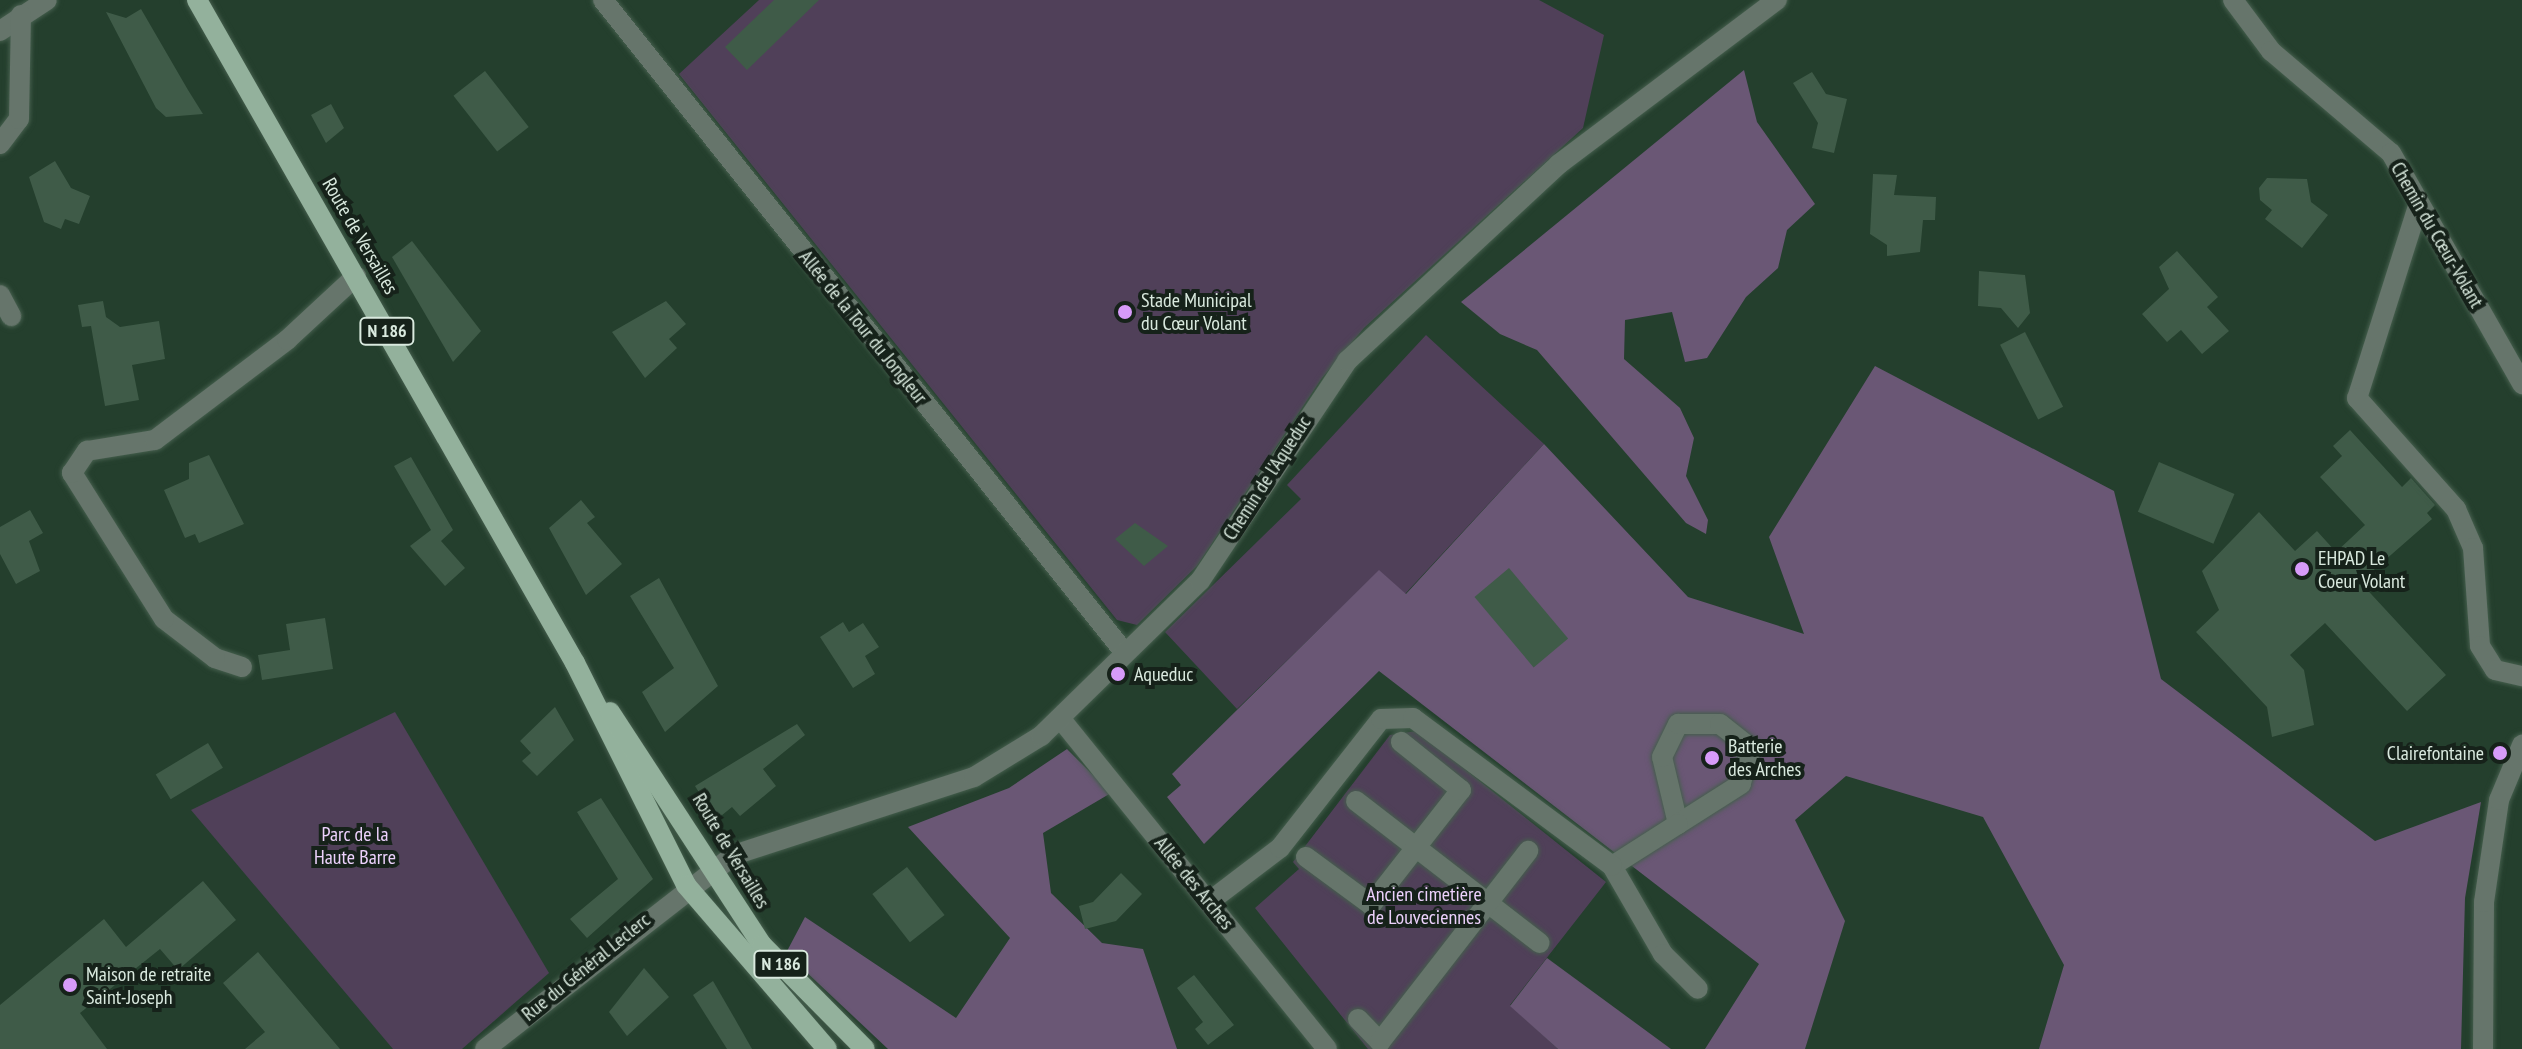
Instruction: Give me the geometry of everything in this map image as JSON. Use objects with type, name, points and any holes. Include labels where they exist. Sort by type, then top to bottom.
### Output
[{"type":"main road","name":"Route de Versailles","points":[[197,0],[575,663],[686,885],[820,1045]]},
{"type":"main road","name":"Route de Versailles","points":[[575,663],[678,809],[709,869],[762,945],[865,1049]]},
{"type":"street","points":[[0,31],[47,0]]},
{"type":"street","name":"Allée de la Tour du Jongleur","points":[[603,0],[1125,653]]},
{"type":"street","name":"Chemin de l'Aqueduc","points":[[709,869],[781,835],[974,777],[1060,718],[1200,581],[1347,361],[1559,164],[1777,0]]},
{"type":"street","name":"Chemin du Cœur-Volant","points":[[2233,0],[2271,51],[2391,153],[2522,384]]},
{"type":"street","points":[[0,144],[19,119],[21,15]]},
{"type":"street","points":[[2419,203],[2357,398],[2456,509],[2473,548],[2480,646],[2495,670],[2522,676]]},
{"type":"street","points":[[242,667],[215,658],[164,619],[72,473],[87,451],[155,440],[287,340],[356,276]]},
{"type":"street","points":[[0,295],[11,316]]},
{"type":"street","name":"Allée des Arches","points":[[1060,718],[1327,1049]]},
{"type":"street","points":[[1209,902],[1280,848],[1381,719],[1413,718],[1612,866],[1663,954],[1698,989]]},
{"type":"street","points":[[1612,866],[1741,784],[1751,748],[1720,724],[1678,724],[1662,757],[1678,824]]},
{"type":"street","points":[[1306,857],[1371,905],[1461,790],[1401,742]]},
{"type":"street","points":[[2483,1049],[2484,902],[2499,800],[2522,745]]},
{"type":"street","points":[[1356,801],[1540,943]]},
{"type":"street","points":[[1358,1019],[1380,1042],[1528,851]]},
{"type":"street","name":"Rue du Général Leclerc","points":[[485,1049],[709,869]]},
{"type":"green space","name":"Stade Municipal du Cœur Volant","points":[[759,0],[1539,0],[1604,35],[1583,128],[1364,328],[1322,378],[1197,566],[1137,625],[1117,620],[679,74]]},
{"type":"green space","points":[[1426,335],[1544,444],[1405,594],[1379,571],[1237,709],[1165,632],[1301,499],[1287,485]]},
{"type":"green space","name":"Parc de la Haute Barre","points":[[395,712],[549,973],[462,1049],[393,1049],[191,810]]},
{"type":"green space","name":"Ancien cimetière de Louveciennes","points":[[1417,731],[1606,882],[1510,1005],[1558,1049],[1368,1049],[1255,908],[1299,869],[1293,862],[1390,735]]},
{"type":"shaded area","points":[[1744,70],[1757,122],[1815,204],[1787,230],[1778,268],[1746,297],[1707,358],[1685,362],[1672,312],[1625,320],[1624,359],[1680,408],[1694,438],[1686,476],[1708,520],[1706,534],[1686,523],[1537,350],[1500,334],[1461,302]]},
{"type":"shaded area","points":[[1875,366],[2114,491],[2161,679],[2375,841],[2481,802],[2465,898],[2461,1049],[2039,1049],[2064,965],[1983,817],[1846,776],[1795,820],[1845,921],[1805,1049],[1705,1049],[1759,964],[1379,671],[1204,844],[1167,797],[1181,785],[1172,774],[1379,570],[1406,594],[1544,444],[1688,597],[1804,634],[1769,537]]},
{"type":"shaded area","points":[[1067,749],[1111,793],[1043,833],[1051,893],[1102,943],[1143,949],[1177,1049],[888,1049],[786,953],[805,917],[956,1018],[1010,938],[908,827],[1009,788]]},
{"type":"shaded area","points":[[1547,958],[1671,1049],[1558,1049],[1510,1006]]},
{"type":"building","points":[[774,0],[819,0],[747,70],[725,47]]},
{"type":"building","points":[[141,9],[203,114],[166,117],[156,108],[106,12],[126,18]]},
{"type":"building","points":[[485,71],[529,127],[497,152],[453,96]]},
{"type":"building","points":[[1812,72],[1826,94],[1847,99],[1834,153],[1812,148],[1818,123],[1793,83]]},
{"type":"building","points":[[331,104],[344,128],[326,143],[311,115]]},
{"type":"building","points":[[55,161],[71,188],[90,196],[79,224],[65,219],[61,229],[44,222],[29,177]]},
{"type":"building","points":[[1873,174],[1897,175],[1894,195],[1936,197],[1935,220],[1923,220],[1920,252],[1887,256],[1887,245],[1870,234]]},
{"type":"building","points":[[2267,178],[2307,179],[2311,202],[2328,215],[2302,248],[2265,219],[2272,210],[2260,200],[2259,188]]},
{"type":"building","points":[[412,241],[481,331],[453,362],[392,257]]},
{"type":"building","points":[[2177,251],[2218,297],[2207,307],[2229,331],[2202,354],[2181,330],[2167,342],[2142,314],[2169,289],[2159,267]]},
{"type":"building","points":[[1979,271],[2025,275],[2030,313],[2018,328],[2001,308],[1978,306]]},
{"type":"building","points":[[103,301],[106,317],[120,327],[159,321],[165,359],[132,365],[139,400],[105,406],[91,326],[82,327],[78,305]]},
{"type":"building","points":[[666,301],[686,324],[669,339],[677,348],[645,378],[612,332]]},
{"type":"building","points":[[2025,332],[2063,407],[2038,420],[2000,345]]},
{"type":"building","name":"EHPAD Le Coeur Volant","points":[[2350,430],[2402,487],[2411,478],[2435,505],[2427,513],[2432,519],[2360,582],[2446,675],[2407,711],[2325,623],[2290,655],[2304,670],[2314,725],[2272,737],[2267,707],[2196,632],[2219,610],[2202,571],[2259,512],[2295,551],[2317,531],[2336,552],[2365,525],[2320,477],[2342,456],[2333,446]]},
{"type":"building","points":[[209,455],[244,524],[199,543],[195,534],[185,538],[164,490],[189,479],[189,463]]},
{"type":"building","points":[[411,457],[453,530],[441,541],[465,568],[445,586],[410,546],[431,530],[394,466]]},
{"type":"building","points":[[2159,462],[2234,494],[2213,544],[2138,512]]},
{"type":"building","points":[[581,500],[595,517],[587,523],[622,564],[586,595],[549,528]]},
{"type":"building","points":[[30,510],[43,533],[29,541],[40,571],[16,584],[0,554],[0,527]]},
{"type":"building","points":[[1135,523],[1168,546],[1144,566],[1115,539]]},
{"type":"building","points":[[1509,568],[1568,638],[1534,667],[1475,597]]},
{"type":"building","points":[[659,578],[718,686],[665,732],[642,692],[674,668],[630,596]]},
{"type":"building","points":[[325,618],[333,669],[262,680],[258,655],[290,650],[286,624]]},
{"type":"building","points":[[843,622],[849,632],[863,623],[879,647],[865,656],[875,674],[853,688],[820,637]]},
{"type":"building","points":[[555,707],[574,740],[537,776],[522,761],[531,753],[520,741]]},
{"type":"building","points":[[797,724],[805,735],[763,769],[776,786],[740,816],[732,807],[716,820],[695,786]]},
{"type":"building","points":[[208,743],[223,768],[171,799],[156,774]]},
{"type":"building","points":[[601,798],[653,879],[587,938],[570,919],[618,879],[577,812]]},
{"type":"building","points":[[907,867],[945,915],[910,942],[872,894]]},
{"type":"building","points":[[1121,873],[1142,894],[1116,921],[1085,929],[1079,906],[1093,902]]},
{"type":"building","name":"Maison de retraite Saint-Joseph","points":[[203,881],[236,920],[178,970],[160,949],[80,1013],[107,1049],[0,1049],[0,1005],[104,919],[126,947]]},
{"type":"building","points":[[258,952],[340,1049],[245,1049],[265,1032],[223,983]]},
{"type":"building","points":[[644,968],[669,997],[627,1036],[609,1012]]},
{"type":"building","points":[[1194,975],[1234,1025],[1208,1045],[1195,1029],[1203,1022],[1177,988]]},
{"type":"building","points":[[713,981],[752,1049],[727,1049],[693,995]]},
{"type":"place","name":"Stade Municipal du Cœur Volant","points":[[1125,312]]},
{"type":"place","name":"EHPAD Le Coeur Volant","points":[[2302,569]]},
{"type":"place","name":"Aqueduc","points":[[1118,674]]},
{"type":"place","name":"Clairefontaine","points":[[2500,753]]},
{"type":"place","name":"Batterie des Arches","points":[[1712,758]]},
{"type":"place","name":"Maison de retraite Saint-Joseph","points":[[70,985]]}]
